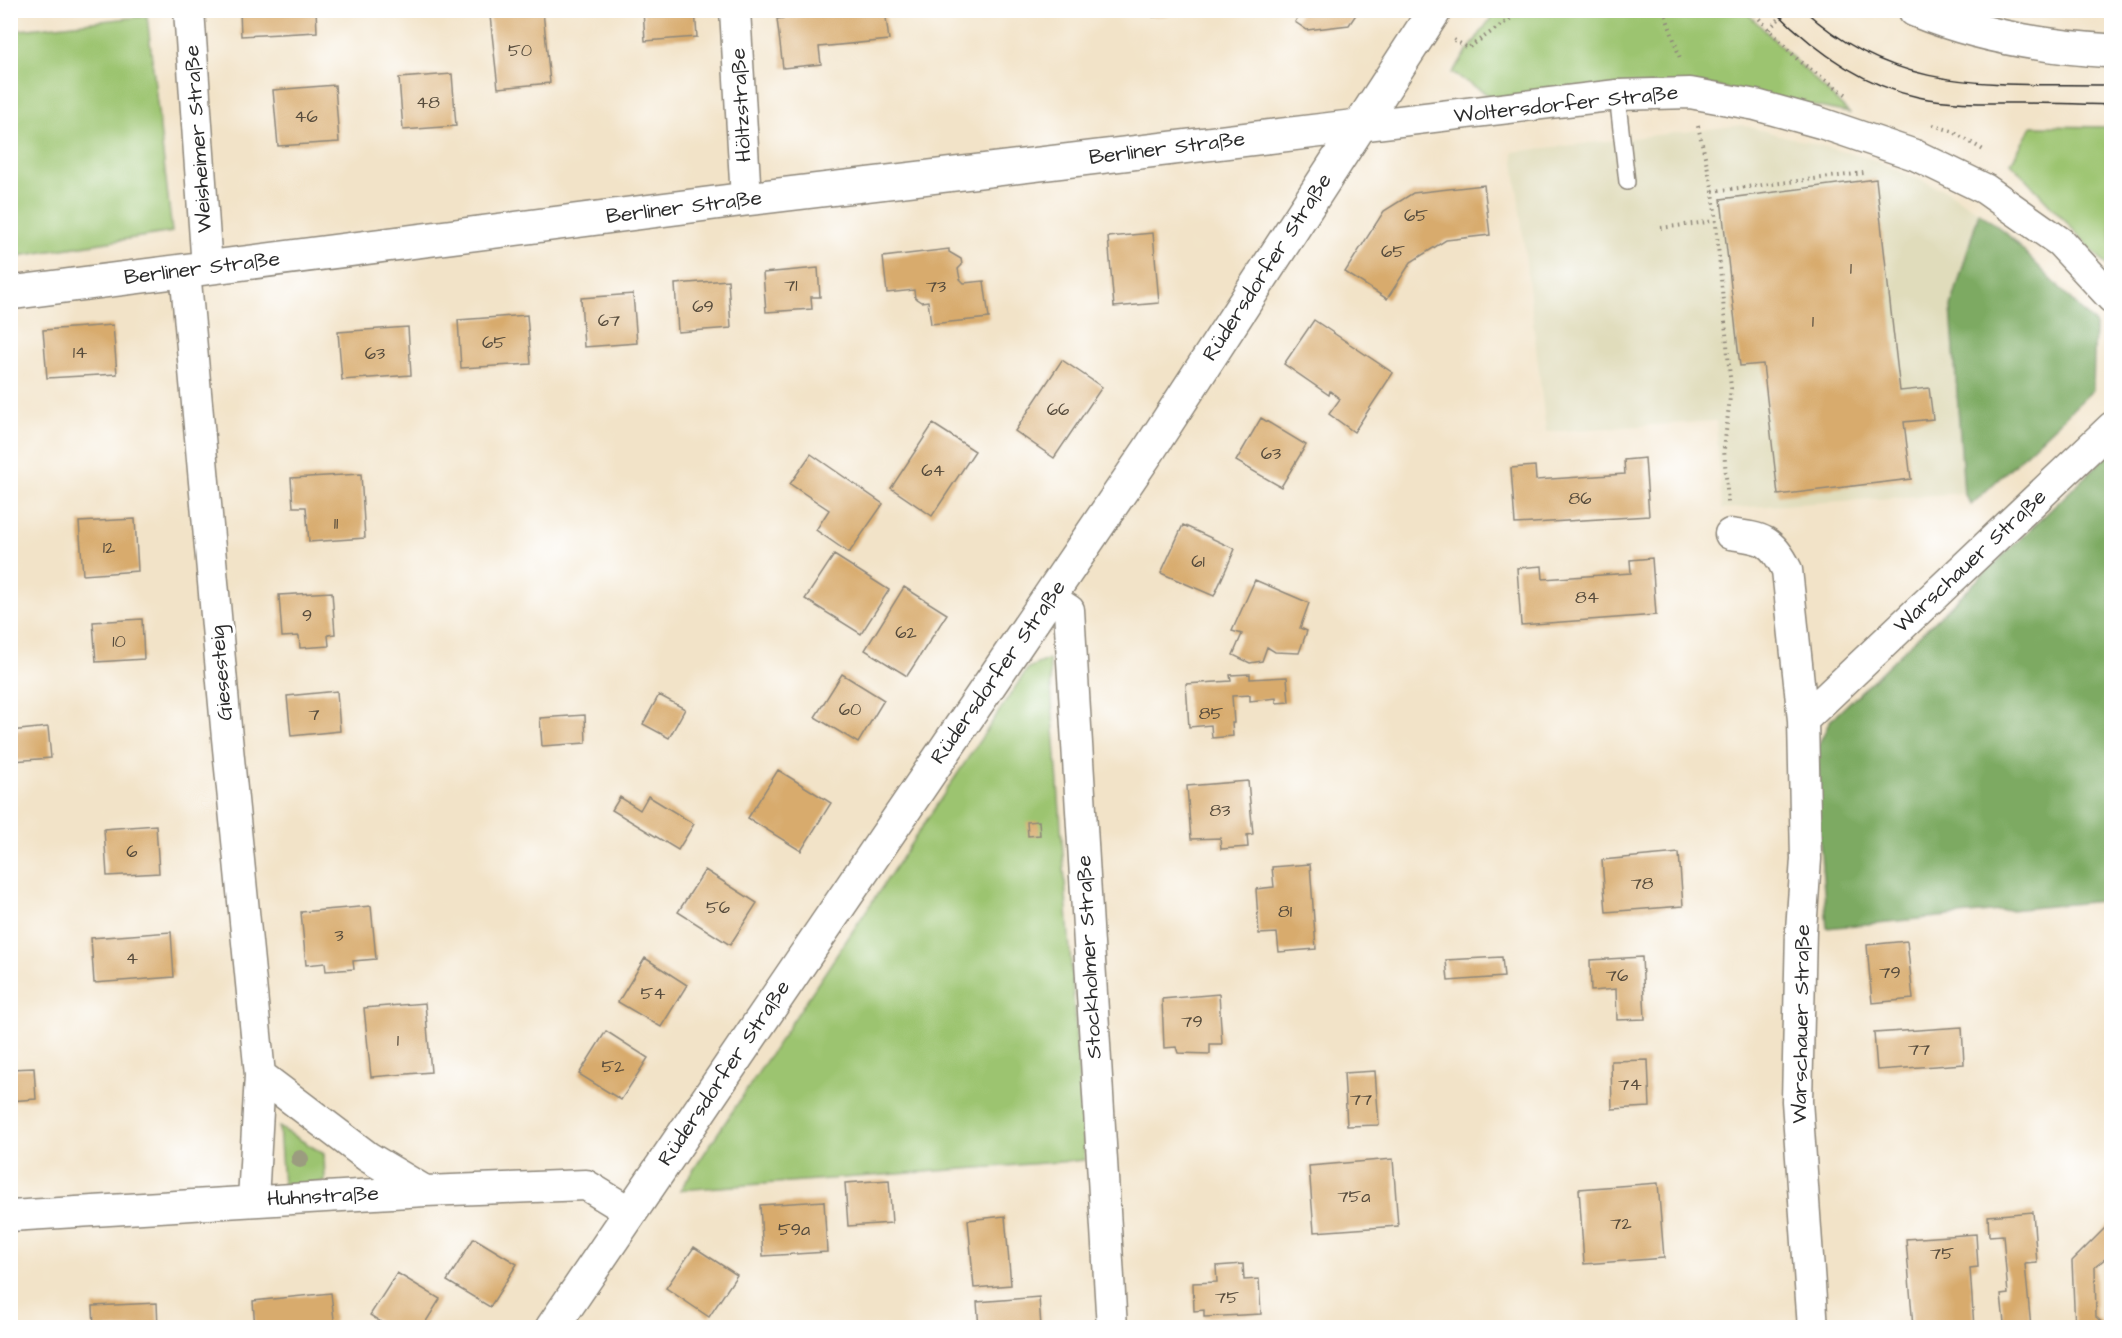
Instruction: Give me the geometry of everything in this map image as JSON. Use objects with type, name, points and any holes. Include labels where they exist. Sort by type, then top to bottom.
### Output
[{"type":"street","name":"Weisheimer Straße","points":[[189,10],[196,269]]},
{"type":"street","name":"Höltzstraße","points":[[735,10],[746,199]]},
{"type":"street","name":"Rüdersdorfer Straße","points":[[552,1328],[1149,450],[1434,10]]},
{"type":"street","points":[[1915,10],[1954,25],[2001,37],[2042,44],[2112,51]]},
{"type":"street","name":"Woltersdorfer Straße","points":[[1358,126],[1617,95],[1690,93],[1756,105],[1821,123],[1915,155],[1985,189],[2060,242],[2112,298]]},
{"type":"street","name":"Berliner Straße","points":[[10,293],[746,199],[1358,126]]},
{"type":"street","name":"Giesesteig","points":[[196,269],[228,749],[260,1075],[253,1200]]},
{"type":"street","name":"Warschauer Straße","points":[[1803,720],[2112,427]]},
{"type":"street","name":"Warschauer Straße","points":[[1730,534],[1761,538],[1779,553],[1787,570],[1803,720],[1806,859],[1801,930],[1797,1101],[1813,1328]]},
{"type":"street","name":"Stockholmer Straße","points":[[1049,597],[1069,610],[1112,1328]]},
{"type":"street","points":[[260,1075],[368,1157],[425,1191]]},
{"type":"street","name":"Huhnstraße","points":[[10,1216],[253,1200],[586,1185],[630,1212]]},
{"type":"lane","points":[[1617,95],[1627,182]]},
{"type":"path","points":[[1453,40],[1468,48],[1523,10]]},
{"type":"path","points":[[1664,10],[1680,59]]},
{"type":"path","points":[[1751,10],[1799,61],[1850,98]]},
{"type":"path","points":[[1768,29],[1788,10]]},
{"type":"path","points":[[2089,10],[2112,11]]},
{"type":"path","points":[[1690,93],[1713,190],[1731,388],[1724,449],[1730,534]]},
{"type":"path","points":[[1932,124],[1953,131],[1983,149]]},
{"type":"path","points":[[1713,190],[1867,173]]},
{"type":"path","points":[[1661,228],[1715,221]]},
{"type":"shaded area","points":[[1742,125],[1868,158],[1947,191],[1979,212],[1951,307],[1964,493],[1722,509],[1716,421],[1546,432],[1513,152]]},
{"type":"green space","points":[[1496,11],[1745,11],[1849,113],[1708,85],[1493,98],[1452,73]]},
{"type":"green space","points":[[147,16],[172,232],[11,257],[11,31]]},
{"type":"green space","points":[[2032,126],[2111,127],[2111,270],[2011,163]]},
{"type":"green space","points":[[1979,212],[2006,233],[2095,324],[2093,390],[1971,505],[1964,493],[1951,307]]},
{"type":"green space","points":[[2111,452],[2111,900],[1827,928],[1813,756],[1830,721]]},
{"type":"green space","points":[[1049,659],[1085,1160],[680,1190],[1028,668]]},
{"type":"green space","points":[[279,1127],[324,1154],[325,1182],[283,1185]]},
{"type":"building","points":[[240,10],[316,10],[317,32],[241,36]]},
{"type":"building","points":[[643,10],[695,10],[697,37],[645,41]]},
{"type":"building","points":[[851,10],[885,10],[889,40],[819,47],[821,64],[783,68],[777,19]]},
{"type":"building","points":[[1152,10],[1176,10],[1177,14],[1153,17]]},
{"type":"building","points":[[1302,10],[1359,10],[1349,25],[1307,30],[1295,22]]},
{"type":"building","points":[[543,11],[550,83],[498,88],[490,16]]},
{"type":"building","points":[[452,74],[456,126],[403,130],[399,78]]},
{"type":"building","points":[[335,85],[339,142],[278,146],[273,90]]},
{"type":"building","points":[[1876,179],[1900,391],[1929,388],[1933,419],[1904,422],[1911,479],[1778,495],[1763,364],[1740,366],[1721,199]]},
{"type":"building","points":[[1484,185],[1490,235],[1446,240],[1411,262],[1387,299],[1345,272],[1384,211],[1413,193]]},
{"type":"building","points":[[1153,233],[1159,303],[1114,307],[1108,237]]},
{"type":"building","points":[[949,249],[949,252],[961,259],[962,265],[958,269],[960,279],[964,283],[984,281],[989,318],[931,324],[928,301],[921,302],[915,298],[914,290],[887,293],[883,257]]},
{"type":"building","points":[[818,268],[820,297],[811,297],[812,309],[766,312],[763,273]]},
{"type":"building","points":[[728,280],[731,328],[678,332],[675,284]]},
{"type":"building","points":[[633,294],[637,343],[584,347],[581,298]]},
{"type":"building","points":[[527,315],[531,364],[461,368],[458,320]]},
{"type":"building","points":[[1314,320],[1393,373],[1354,432],[1329,414],[1340,399],[1330,391],[1329,395],[1284,364]]},
{"type":"building","points":[[113,325],[117,374],[47,378],[43,330]]},
{"type":"building","points":[[408,327],[411,375],[342,380],[338,332]]},
{"type":"building","points":[[1062,360],[1102,387],[1054,458],[1015,431]]},
{"type":"building","points":[[1261,418],[1306,445],[1281,487],[1236,461]]},
{"type":"building","points":[[933,424],[975,451],[932,516],[891,488]]},
{"type":"building","points":[[811,454],[883,504],[849,553],[816,530],[829,510],[790,484]]},
{"type":"building","points":[[1645,458],[1649,516],[1515,524],[1511,468],[1535,466],[1536,480],[1625,474],[1624,460]]},
{"type":"building","points":[[361,474],[365,538],[309,542],[306,507],[293,507],[291,478]]},
{"type":"building","points":[[135,519],[138,571],[83,575],[79,522]]},
{"type":"building","points":[[1183,525],[1235,549],[1214,596],[1161,573]]},
{"type":"building","points":[[834,555],[889,590],[861,634],[805,599]]},
{"type":"building","points":[[1652,558],[1656,615],[1521,625],[1517,568],[1542,566],[1543,579],[1631,573],[1630,560]]},
{"type":"building","points":[[1255,580],[1309,603],[1300,628],[1307,631],[1299,653],[1275,652],[1267,647],[1262,661],[1250,663],[1233,655],[1242,634],[1232,631]]},
{"type":"building","points":[[904,587],[947,614],[907,676],[865,650]]},
{"type":"building","points":[[332,592],[335,634],[328,635],[329,646],[300,648],[299,636],[282,637],[279,595]]},
{"type":"building","points":[[142,619],[144,659],[96,662],[93,622]]},
{"type":"building","points":[[842,674],[884,700],[858,743],[815,717]]},
{"type":"building","points":[[1250,674],[1250,679],[1287,677],[1289,702],[1276,703],[1276,698],[1250,701],[1250,695],[1232,696],[1233,736],[1212,738],[1211,725],[1189,727],[1186,684],[1231,681],[1230,675]]},
{"type":"building","points":[[337,691],[340,731],[291,736],[287,696]]},
{"type":"building","points":[[659,695],[685,709],[669,738],[643,724]]},
{"type":"building","points":[[585,715],[586,743],[542,746],[540,718]]},
{"type":"building","points":[[48,727],[51,758],[13,761],[10,731]]},
{"type":"building","points":[[778,770],[831,803],[801,851],[748,818]]},
{"type":"building","points":[[1248,781],[1253,834],[1247,835],[1248,847],[1221,849],[1220,838],[1191,839],[1187,786]]},
{"type":"building","points":[[648,796],[694,824],[678,850],[612,810],[620,797],[640,810]]},
{"type":"building","points":[[1039,821],[1040,835],[1028,836],[1027,822]]},
{"type":"building","points":[[156,825],[159,873],[107,876],[104,829]]},
{"type":"building","points":[[1679,853],[1683,906],[1606,912],[1602,860]]},
{"type":"building","points":[[1310,864],[1316,949],[1279,952],[1277,933],[1259,934],[1256,889],[1274,887],[1272,867]]},
{"type":"building","points":[[705,870],[757,903],[730,945],[678,912]]},
{"type":"building","points":[[371,906],[376,959],[353,961],[354,969],[326,971],[325,963],[306,965],[301,912]]},
{"type":"building","points":[[171,932],[174,977],[94,983],[91,938]]},
{"type":"building","points":[[1907,941],[1913,999],[1872,1003],[1867,945]]},
{"type":"building","points":[[1502,957],[1504,977],[1448,981],[1446,960]]},
{"type":"building","points":[[1642,957],[1645,1019],[1617,1020],[1616,989],[1591,991],[1590,960]]},
{"type":"building","points":[[645,958],[687,985],[661,1027],[618,1002]]},
{"type":"building","points":[[1219,994],[1222,1044],[1210,1044],[1210,1054],[1178,1053],[1176,1047],[1164,1048],[1162,999]]},
{"type":"building","points":[[425,1003],[431,1072],[371,1077],[364,1008]]},
{"type":"building","points":[[1962,1027],[1964,1064],[1877,1070],[1874,1033]]},
{"type":"building","points":[[606,1031],[648,1058],[621,1100],[579,1074]]},
{"type":"building","points":[[1648,1060],[1650,1107],[1612,1109],[1611,1061]]},
{"type":"building","points":[[34,1068],[36,1099],[10,1101],[10,1069]]},
{"type":"building","points":[[1375,1071],[1379,1125],[1347,1126],[1344,1073]]},
{"type":"building","points":[[1393,1159],[1398,1226],[1314,1232],[1309,1166]]},
{"type":"building","points":[[889,1180],[892,1223],[848,1226],[845,1183]]},
{"type":"building","points":[[1658,1183],[1664,1258],[1584,1264],[1579,1189]]},
{"type":"building","points":[[824,1201],[827,1252],[763,1256],[760,1205]]},
{"type":"building","points":[[2033,1212],[2037,1263],[2025,1264],[2031,1328],[1993,1328],[1993,1325],[2004,1323],[2001,1295],[2008,1294],[2003,1235],[1989,1236],[1988,1216]]},
{"type":"building","points":[[1005,1216],[1011,1285],[974,1288],[968,1220]]},
{"type":"building","points":[[2112,1221],[2112,1253],[2095,1267],[2096,1317],[2108,1328],[2075,1328],[2072,1261]]},
{"type":"building","points":[[1976,1234],[1978,1267],[1970,1268],[1974,1328],[1913,1328],[1906,1239]]},
{"type":"building","points":[[474,1238],[517,1264],[490,1307],[447,1281]]},
{"type":"building","points":[[694,1247],[737,1275],[709,1317],[666,1288]]},
{"type":"building","points":[[1243,1264],[1244,1280],[1259,1279],[1261,1314],[1204,1317],[1204,1310],[1194,1311],[1193,1283],[1217,1282],[1216,1266]]},
{"type":"building","points":[[397,1273],[440,1299],[422,1328],[390,1328],[370,1315]]},
{"type":"building","points":[[331,1293],[335,1328],[255,1328],[253,1301]]},
{"type":"building","points":[[1039,1297],[1041,1328],[979,1328],[977,1302]]},
{"type":"building","points":[[157,1303],[158,1328],[94,1328],[93,1306]]},
{"type":"tram line","points":[[1774,10],[1822,52],[1858,75],[1877,84],[1918,97],[1956,102],[2112,105]]},
{"type":"tram line","points":[[1804,10],[1839,38],[1875,58],[1911,71],[1949,79],[1988,83],[2112,85]]}]
